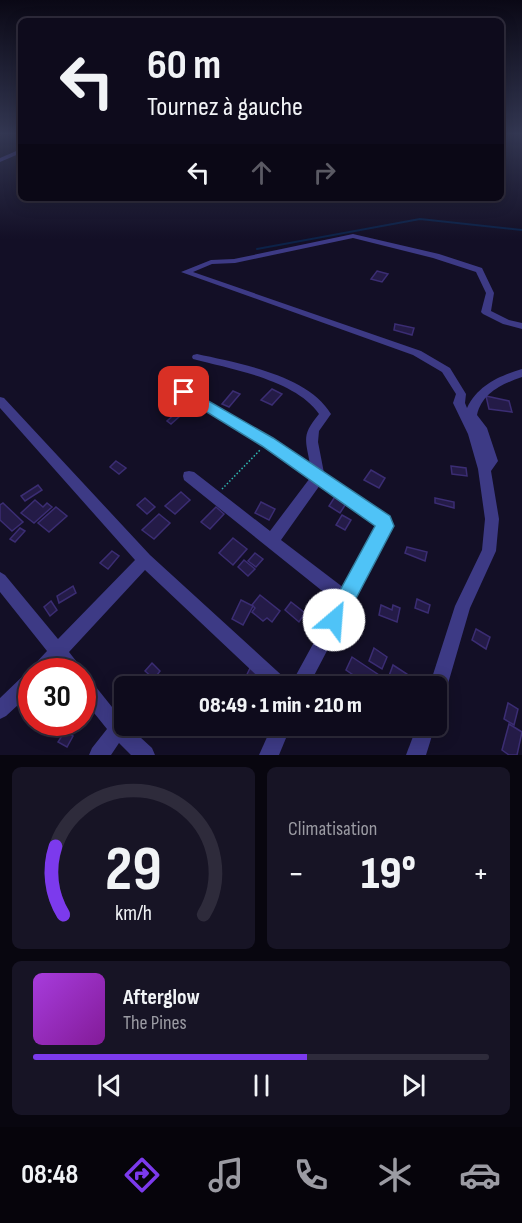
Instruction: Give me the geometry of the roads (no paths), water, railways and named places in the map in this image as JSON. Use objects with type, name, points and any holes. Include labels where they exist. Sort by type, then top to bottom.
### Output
[{"type":"street","points":[[442,676],[463,606],[489,551],[492,519],[474,434],[459,403],[461,394],[446,369],[417,353],[185,272],[213,262],[235,261],[353,236],[430,254],[479,270],[490,294],[486,312],[506,322],[522,326]]},
{"type":"street","points":[[197,357],[260,374],[317,400],[326,414],[314,430],[312,442],[318,477],[271,542]]},
{"type":"street","points":[[483,469],[492,461],[481,429],[471,416],[472,409],[491,385],[522,374]]},
{"type":"street","points":[[184,392],[268,442],[384,524],[305,676]]},
{"type":"street","points":[[0,401],[145,560],[270,676]]},
{"type":"street","points":[[189,476],[345,599]]},
{"type":"street","points":[[53,658],[145,560]]},
{"type":"street","points":[[0,580],[64,658]]},
{"type":"street","points":[[0,710],[18,693]]},
{"type":"street","points":[[96,701],[114,724]]},
{"type":"street","points":[[99,755],[114,734]]},
{"type":"street","points":[[125,736],[145,755]]},
{"type":"street","points":[[269,755],[278,736]]},
{"type":"street","points":[[416,755],[423,736]]},
{"type":"waterway","points":[[257,249],[420,219],[522,230]]}]
